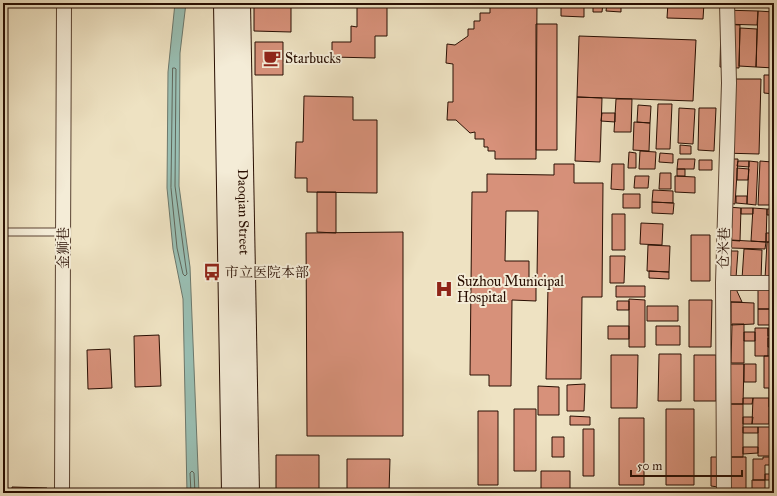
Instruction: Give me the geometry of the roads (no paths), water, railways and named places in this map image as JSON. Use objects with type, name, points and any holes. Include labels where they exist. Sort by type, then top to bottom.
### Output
[{"type":"main road","name":"Daoqian Street","points":[[224,3],[232,493]]},
{"type":"main road","name":"Daoqian Street","points":[[240,3],[249,493]]},
{"type":"street","name":"金狮巷","points":[[62,493],[64,3]]},
{"type":"street","name":"仓米巷","points":[[724,493],[723,283],[729,83],[728,3]]},
{"type":"street","points":[[723,283],[774,282]]},
{"type":"lane","points":[[3,232],[63,232]]},
{"type":"water","points":[[175,3],[186,3],[180,53],[179,186],[190,267],[199,493],[187,493],[183,299],[173,249],[167,188],[168,72]]},
{"type":"place","name":"Starbucks","points":[[272,58]]},
{"type":"place","name":"市立医院本部","points":[[212,272]]},
{"type":"place","name":"Suzhou Municipal Hospital","points":[[444,289]]}]
